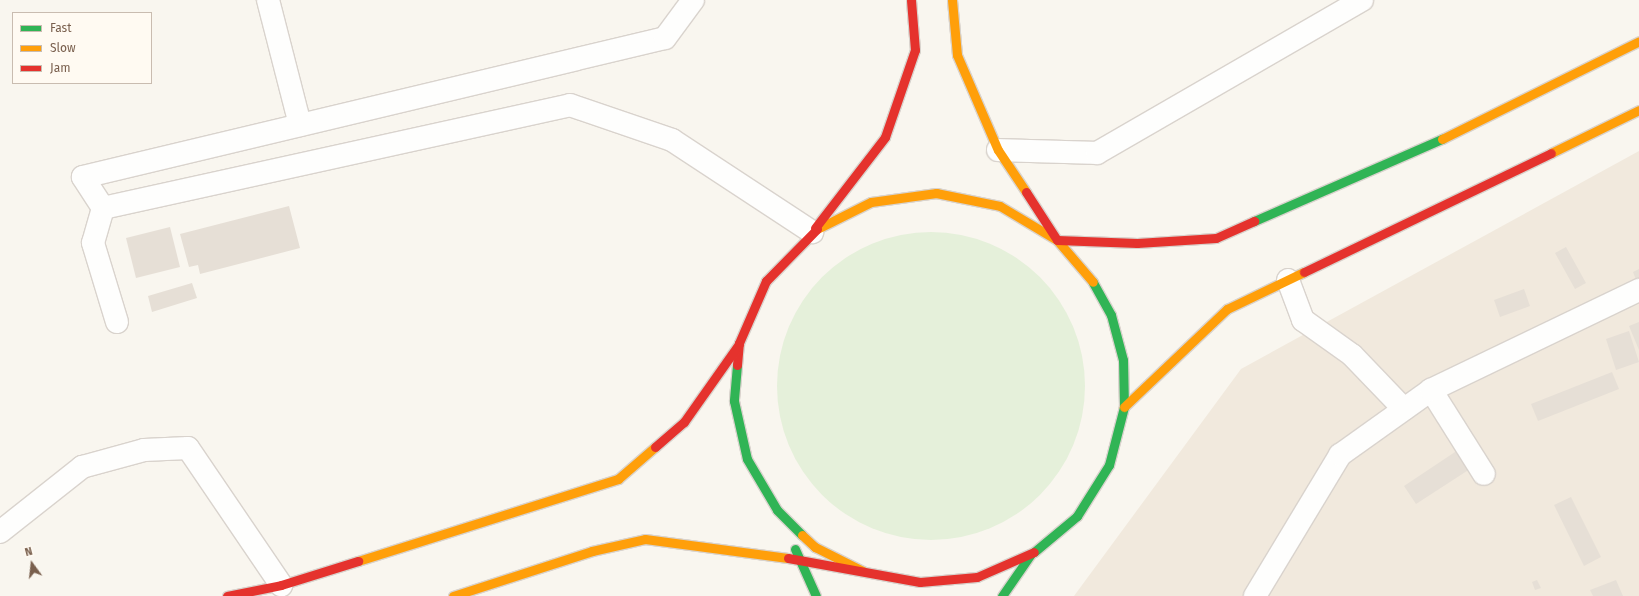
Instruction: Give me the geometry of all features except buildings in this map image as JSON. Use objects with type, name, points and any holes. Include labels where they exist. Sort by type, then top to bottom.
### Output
[{"type":"main road","points":[[227,596],[281,584],[561,499],[618,479],[684,422],[739,343],[766,281],[812,232],[884,137],[915,50],[911,0]]},
{"type":"main road","points":[[952,0],[957,55],[998,150],[1057,240],[1088,274],[1111,315],[1123,360],[1124,407],[1109,465],[1081,509],[1031,554],[1002,596]]},
{"type":"main road","points":[[812,232],[870,202],[936,193],[1000,206],[1057,240],[1137,243],[1216,238],[1432,144],[1639,41]]},
{"type":"main road","points":[[1124,407],[1227,309],[1639,110]]},
{"type":"main road","points":[[739,343],[734,401],[747,459],[776,510],[816,596]]},
{"type":"main road","points":[[776,510],[815,547],[863,571]]},
{"type":"main road","points":[[453,596],[592,551],[645,539],[799,559],[920,582],[977,577],[1031,554]]},
{"type":"street","points":[[268,0],[300,125]]},
{"type":"street","points":[[117,322],[93,243],[103,208],[83,177],[665,38],[693,0]]},
{"type":"street","points":[[998,150],[1097,153],[1362,0]]},
{"type":"street","points":[[103,208],[570,105],[672,140],[812,232]]},
{"type":"street","points":[[1288,280],[1303,320],[1352,355],[1404,409]]},
{"type":"street","points":[[1255,596],[1340,455],[1431,390],[1639,290]]},
{"type":"street","points":[[1431,390],[1484,474]]},
{"type":"street","points":[[0,532],[82,467],[144,450],[188,448],[281,584]]},
{"type":"shaded area","points":[[1639,151],[1639,596],[1074,596],[1241,369]]},
{"type":"green space","points":[[931,232],[961,235],[990,244],[1017,258],[1040,277],[1059,300],[1073,327],[1082,356],[1085,386],[1082,416],[1073,445],[1059,472],[1040,495],[1017,514],[990,528],[961,537],[931,540],[901,537],[872,528],[845,514],[822,495],[803,472],[789,445],[780,416],[777,386],[780,356],[789,327],[803,300],[822,277],[845,258],[872,244],[901,235]]},
{"type":"traffic: fast","points":[[1254,221],[1442,139]]},
{"type":"traffic: fast","points":[[1034,552],[1077,516],[1109,465],[1124,407],[1123,360],[1111,315],[1093,282]]},
{"type":"traffic: fast","points":[[737,365],[734,401],[747,459],[777,510],[802,535]]},
{"type":"traffic: fast","points":[[795,549],[816,596]]},
{"type":"traffic: fast","points":[[1002,596],[1031,554]]},
{"type":"traffic: slow","points":[[952,0],[957,55],[998,150],[1026,192]]},
{"type":"traffic: slow","points":[[1442,139],[1639,41]]},
{"type":"traffic: slow","points":[[1551,153],[1639,110]]},
{"type":"traffic: slow","points":[[817,229],[871,202],[936,193],[1000,206],[1057,240],[1093,282]]},
{"type":"traffic: slow","points":[[1124,407],[1227,309],[1304,272]]},
{"type":"traffic: slow","points":[[358,561],[618,479],[655,447]]},
{"type":"traffic: slow","points":[[802,535],[815,547],[863,571]]},
{"type":"traffic: slow","points":[[453,596],[592,551],[645,539],[788,558]]},
{"type":"traffic: jam","points":[[815,228],[885,137],[915,50],[911,0]]},
{"type":"traffic: jam","points":[[1304,272],[1551,153]]},
{"type":"traffic: jam","points":[[1026,192],[1057,240],[1137,243],[1216,238],[1254,221]]},
{"type":"traffic: jam","points":[[737,365],[739,343],[766,281],[817,229]]},
{"type":"traffic: jam","points":[[655,447],[684,422],[739,344]]},
{"type":"traffic: jam","points":[[788,558],[920,582],[977,577],[1034,552]]},
{"type":"traffic: jam","points":[[227,596],[281,585],[358,561]]}]
